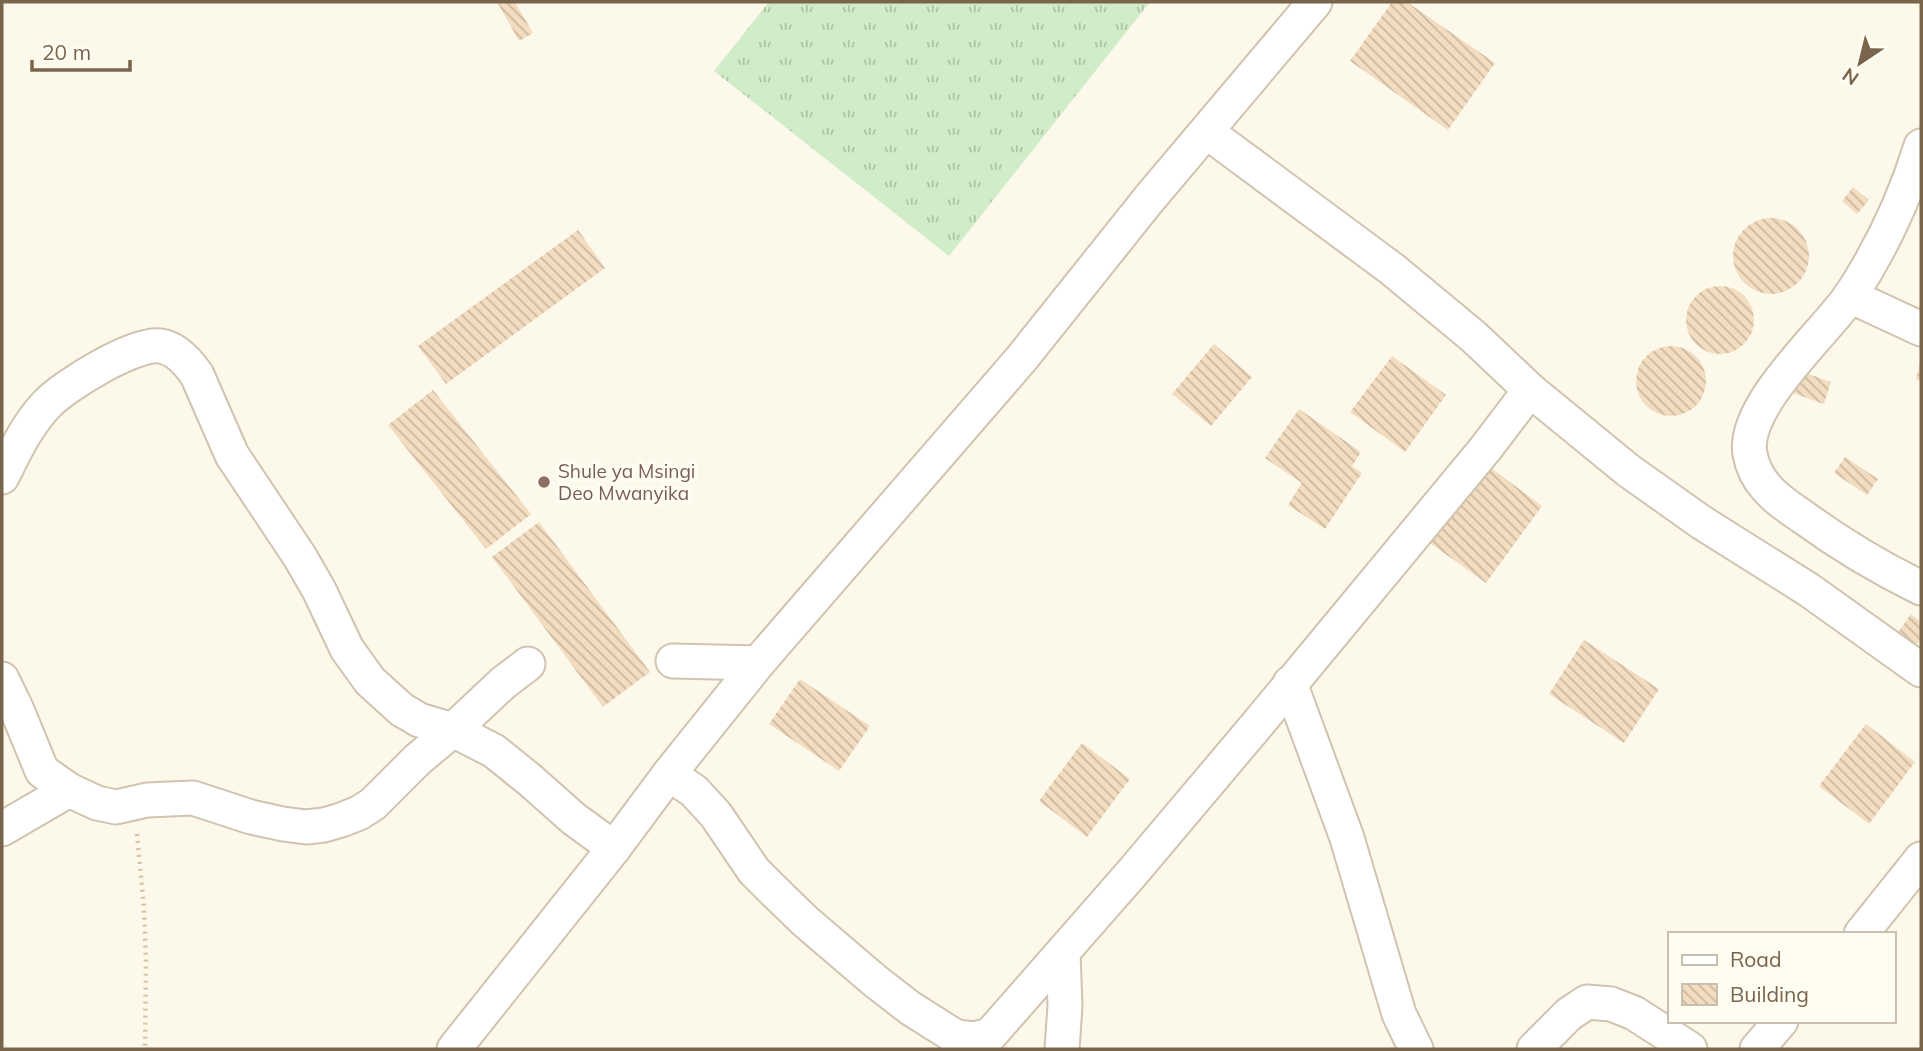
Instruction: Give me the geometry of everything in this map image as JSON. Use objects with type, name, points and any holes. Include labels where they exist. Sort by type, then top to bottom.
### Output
[{"type":"street","points":[[454,1049],[758,663],[1022,358],[1149,199],[1315,2]]},
{"type":"street","points":[[1207,131],[1392,268],[1474,337],[1530,390],[1629,471],[1809,590],[1921,670]]},
{"type":"street","points":[[1921,146],[1902,201],[1879,247],[1850,296],[1777,384],[1750,436],[1750,454],[1763,484],[1775,497],[1840,544],[1921,589]]},
{"type":"street","points":[[1850,296],[1921,329]]},
{"type":"street","points":[[2,477],[26,432],[53,398],[100,367],[137,349],[160,346],[173,350],[197,375],[232,455],[300,556],[347,649],[370,681],[402,710],[419,720],[453,730],[494,751],[573,819],[614,848]]},
{"type":"street","points":[[669,774],[694,791],[716,815],[754,871],[805,920],[910,1009],[956,1037],[974,1040],[994,1032],[1158,843],[1479,457],[1530,390]]},
{"type":"street","points":[[673,661],[758,663]]},
{"type":"street","points":[[2,678],[42,771],[69,790],[97,803],[116,807],[147,800],[192,798],[251,817],[306,827],[324,825],[359,813],[373,804],[503,682],[528,664]]},
{"type":"street","points":[[1290,683],[1347,838],[1399,1014],[1416,1049]]},
{"type":"street","points":[[2,829],[69,790]]},
{"type":"street","points":[[1863,932],[1921,859]]},
{"type":"street","points":[[1062,1049],[1065,1006],[1063,953]]},
{"type":"street","points":[[1534,1049],[1569,1014],[1587,1002],[1611,1004],[1634,1013],[1690,1049]]},
{"type":"street","points":[[1757,1049],[1779,1023]]},
{"type":"path","points":[[135,803],[144,908],[145,1049]]},
{"type":"green space","points":[[769,2],[1150,2],[949,256],[714,71]]},
{"type":"building","points":[[497,2],[515,2],[533,33],[519,41]]},
{"type":"building","points":[[1392,2],[1407,2],[1495,63],[1448,130],[1350,61]]},
{"type":"building","points":[[1853,187],[1869,200],[1857,214],[1842,201]]},
{"type":"building","points":[[1764,218],[1778,218],[1792,224],[1803,235],[1809,256],[1806,271],[1798,283],[1778,294],[1764,294],[1750,288],[1739,277],[1733,263],[1733,249],[1739,235],[1750,224]]},
{"type":"building","points":[[578,230],[605,268],[446,384],[418,346]]},
{"type":"building","points":[[1720,286],[1733,289],[1744,296],[1751,307],[1754,320],[1751,333],[1744,344],[1733,351],[1720,354],[1707,351],[1696,344],[1689,333],[1686,320],[1689,307],[1696,296],[1707,289]]},
{"type":"building","points":[[1214,344],[1252,377],[1211,426],[1172,394]]},
{"type":"building","points":[[1671,346],[1690,352],[1700,362],[1706,381],[1700,400],[1690,410],[1671,416],[1652,410],[1642,400],[1636,381],[1642,362],[1652,352]]},
{"type":"building","points":[[1392,356],[1446,395],[1405,452],[1350,412]]},
{"type":"building","points":[[1921,363],[1921,381],[1916,380]]},
{"type":"building","points":[[1794,369],[1831,382],[1824,404],[1787,391]]},
{"type":"building","points":[[433,390],[531,514],[486,549],[388,425]]},
{"type":"building","points":[[1299,409],[1361,452],[1352,466],[1362,473],[1325,529],[1288,505],[1302,483],[1265,458]]},
{"type":"building","points":[[1845,457],[1878,479],[1867,495],[1834,473]]},
{"type":"building","points":[[1487,465],[1542,506],[1486,583],[1430,543]]},
{"type":"building","points":[[539,522],[650,672],[603,707],[492,557]]},
{"type":"building","points":[[1911,614],[1921,622],[1921,638],[1910,654],[1892,641]]},
{"type":"building","points":[[1584,640],[1659,689],[1624,743],[1549,694]]},
{"type":"building","points":[[800,679],[870,726],[839,771],[769,724]]},
{"type":"building","points":[[1866,724],[1915,762],[1869,824],[1819,786]]},
{"type":"building","points":[[1082,743],[1130,779],[1087,837],[1039,801]]},
{"type":"place","name":"Shule ya Msingi Deo Mwanyika","points":[[544,482]]}]
